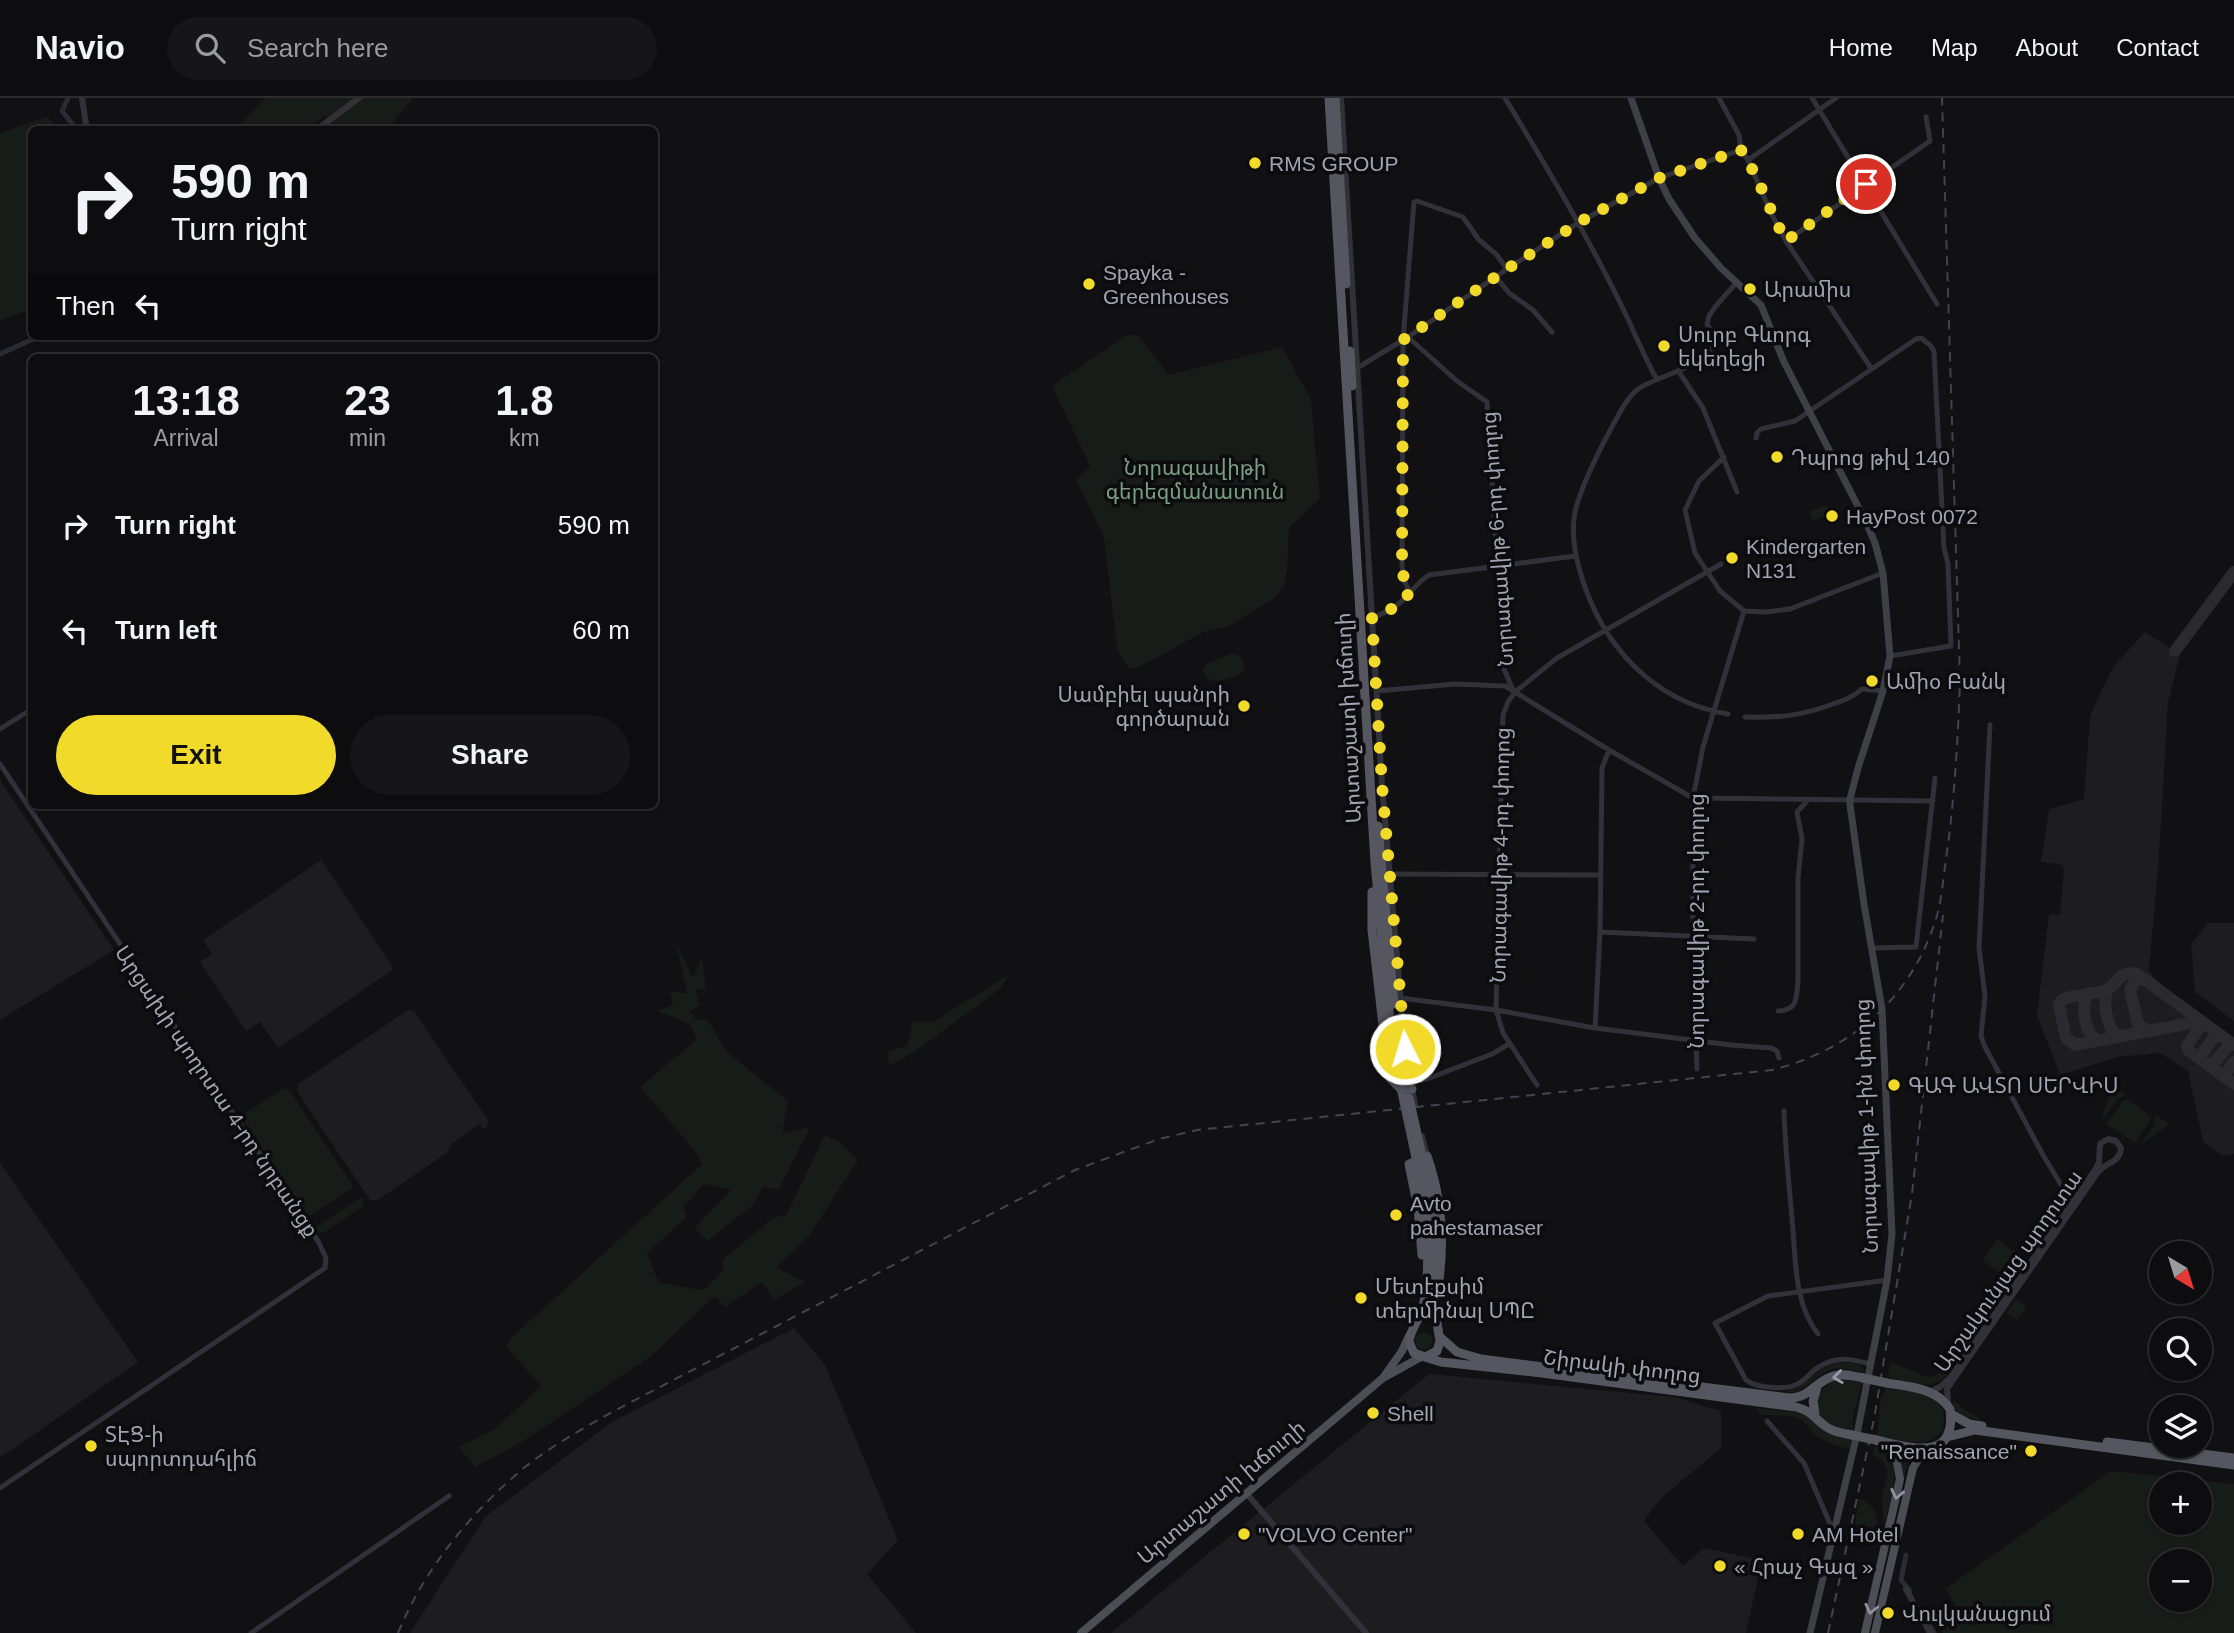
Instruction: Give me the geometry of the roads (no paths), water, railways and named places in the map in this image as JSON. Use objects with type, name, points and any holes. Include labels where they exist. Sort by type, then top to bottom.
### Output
[{"type":"highway","name":"Արտաշատի խճուղի","points":[[1329,98],[1374,863],[1390,1022],[1409,1083]]},
{"type":"highway","name":"Արտաշատի խճուղի","points":[[1335,98],[1381,864],[1396,1023],[1409,1083],[1434,1236],[1432,1294],[1440,1344],[1437,1351],[1423,1357]]},
{"type":"highway","points":[[1424,1299],[1420,1233],[1415,1188],[1409,1164],[1427,1156],[1438,1192],[1442,1227],[1434,1313]]},
{"type":"highway","name":"Արտաշատի խճուղի","points":[[1411,1333],[1420,1317],[1424,1299],[1428,1239],[1424,1180]]},
{"type":"highway","points":[[1423,1357],[1411,1349],[1411,1333],[1419,1326],[1427,1325],[1438,1334]]},
{"type":"highway","name":"Շիրակի փողոց","points":[[1438,1334],[1457,1352],[1481,1359],[1789,1398],[1804,1396],[1831,1376],[1841,1374],[1930,1392],[1959,1420],[1975,1425],[2234,1458]]},
{"type":"highway","name":"Շիրակի փողոց","points":[[1423,1357],[1441,1362],[1742,1398],[1796,1407],[1815,1414],[1836,1432],[1924,1450]]},
{"type":"highway","points":[[1815,1414],[1813,1401],[1817,1387]]},
{"type":"highway","points":[[1924,1450],[1941,1443],[1947,1437],[1951,1425],[1950,1410]]},
{"type":"highway","points":[[1947,1437],[1975,1430],[2234,1465]]},
{"type":"main road","name":"Նորագավիթ 1-ին փողոց","points":[[1630,98],[1669,200],[1695,238],[1761,305],[1784,362],[1866,522],[1883,573],[1890,656],[1883,691],[1850,799],[1882,1009],[1892,1234],[1887,1280],[1871,1364],[1835,1535],[1810,1633]]},
{"type":"main road","name":"Արտաշատի խճուղի","points":[[1383,1378],[1411,1333]]},
{"type":"main road","name":"Արտաշատի խճուղի","points":[[1081,1633],[1383,1378],[1423,1357]]},
{"type":"main road","points":[[1865,1633],[1900,1479],[1896,1458],[1878,1441]]},
{"type":"main road","points":[[1875,1633],[1913,1468],[1924,1450]]},
{"type":"street","points":[[82,98],[86,126]]},
{"type":"street","points":[[321,126],[359,98]]},
{"type":"street","name":"Արտաշատի խճուղի","points":[[1341,98],[1389,874],[1409,1083]]},
{"type":"street","points":[[1505,98],[1578,223],[1656,378]]},
{"type":"street","points":[[1719,98],[1740,135],[1741,150],[1786,241],[1871,368]]},
{"type":"street","points":[[1812,98],[1937,304]]},
{"type":"street","points":[[1748,160],[1836,98]]},
{"type":"street","points":[[1786,241],[1930,141],[1926,117]]},
{"type":"street","points":[[1357,368],[1578,223],[1659,178],[1741,150]]},
{"type":"street","points":[[1410,593],[1404,580],[1402,565],[1405,339],[1414,202],[1464,217],[1479,240],[1496,254],[1507,269]]},
{"type":"street","points":[[1496,277],[1509,293],[1533,310],[1552,332]]},
{"type":"street","points":[[1728,714],[1691,704],[1635,668],[1620,652],[1590,602],[1576,556],[1575,512],[1604,441],[1625,403],[1637,390],[1656,378],[1689,367],[1713,347],[1715,338],[1707,324],[1709,316],[1737,282]]},
{"type":"street","points":[[1756,438],[1761,429],[1795,421],[1916,339],[1921,338],[1934,351],[1951,646],[1890,656]]},
{"type":"street","name":"Նորագավիթ 6-րդ փողոց","points":[[1405,339],[1487,402],[1504,669],[1515,692]]},
{"type":"street","points":[[1679,372],[1703,408],[1737,492]]},
{"type":"street","points":[[1724,457],[1699,481],[1685,510],[1695,553],[1720,591],[1744,611],[1790,609],[1883,573]]},
{"type":"street","points":[[1372,618],[1389,611],[1429,575],[1576,556]]},
{"type":"street","points":[[1515,692],[1557,658],[1721,564]]},
{"type":"street","name":"Նորագավիթ 2-րդ փողոց","points":[[1697,1069],[1693,798],[1703,747],[1744,611]]},
{"type":"street","name":"Նորագավիթ 6-րդ փողոց","points":[[1377,691],[1455,684],[1499,685],[1693,798],[1933,801]]},
{"type":"street","points":[[1745,717],[1789,717],[1855,696],[1862,689],[1883,691]]},
{"type":"street","name":"Նորագավիթ 4-րդ փողոց","points":[[1515,692],[1503,715],[1496,1010],[1499,1024],[1509,1044],[1537,1085]]},
{"type":"street","points":[[0,729],[28,712]]},
{"type":"street","points":[[1990,725],[1979,948],[1985,996],[1981,1036],[1984,1047],[2043,1156],[2073,1205]]},
{"type":"street","points":[[1595,1028],[1600,932],[1602,768],[1609,750]]},
{"type":"street","name":"Արցախի պողոտա 4-րդ նրբանցք","points":[[0,764],[28,806]]},
{"type":"street","points":[[1872,948],[1916,947],[1936,778]]},
{"type":"street","points":[[1777,1011],[1792,1009],[1798,982],[1798,878],[1801,839],[1797,812],[1808,800]]},
{"type":"street","name":"Արցախի պողոտա 4-րդ նրբանցք","points":[[0,1488],[325,1268],[326,1258],[318,1241],[244,1128],[30,809]]},
{"type":"street","points":[[1389,874],[1600,875]]},
{"type":"street","points":[[1600,932],[1754,939]]},
{"type":"street","points":[[1400,998],[1496,1010],[1595,1028],[1771,1048],[1777,1051],[1779,1058]]},
{"type":"street","points":[[1427,1156],[1409,1083],[1427,1079],[1492,1054],[1509,1044]]},
{"type":"street","points":[[1784,1111],[1799,1292],[1810,1323],[1818,1334]]},
{"type":"street","points":[[2108,1139],[2116,1141],[2121,1148],[2121,1154],[2110,1162],[2099,1156],[2098,1148],[2102,1141],[2108,1139]]},
{"type":"street","name":"Արշակունյաց պողոտա","points":[[1950,1410],[1946,1396],[1950,1384],[2073,1205],[2095,1170],[2099,1156]]},
{"type":"street","name":"Արշակունյաց պողոտա","points":[[1930,1392],[1946,1383],[2073,1205],[2099,1170],[2110,1162]]},
{"type":"street","points":[[1871,1364],[1847,1359],[1836,1360],[1824,1364],[1797,1386],[1783,1389],[1755,1385],[1746,1380],[1715,1323],[1769,1296],[1887,1280]]},
{"type":"street","points":[[1767,1422],[1804,1463],[1835,1535]]},
{"type":"street","points":[[1247,1494],[1366,1633]]},
{"type":"street","points":[[251,1633],[449,1496]]},
{"type":"street","points":[[1906,1589],[1930,1633]]},
{"type":"waterway","points":[[68,98],[62,111],[74,126]]},
{"type":"waterway","points":[[0,354],[31,340]]},
{"type":"waterway","points":[[1906,1555],[1901,1580],[1910,1591]]},
{"type":"waterway","points":[[1922,1612],[1934,1633]]},
{"type":"railway","points":[[398,1633],[422,1586],[451,1542],[505,1484],[547,1451],[616,1410],[1075,1170],[1159,1139],[1197,1130],[1772,1070],[1828,1049],[1875,1017],[1911,973],[1936,919],[1948,845],[1956,763],[1960,681],[1942,98]]},
{"type":"railway","points":[[1828,1633],[1874,1419],[1912,1194],[1943,915]]},
{"type":"place","name":"RMS GROUP","points":[[1255,163]]},
{"type":"place","name":"Spayka - Greenhouses","points":[[1089,284]]},
{"type":"place","name":"Արամիս","points":[[1750,289]]},
{"type":"place","name":"Սուրբ Գևորգ եկեղեցի","points":[[1664,346]]},
{"type":"place","name":"Դպրոց թիվ 140","points":[[1777,457]]},
{"type":"place","name":"HayPost 0072","points":[[1832,516]]},
{"type":"place","name":"Kindergarten N131","points":[[1732,558]]},
{"type":"place","name":"Ամիօ Բանկ","points":[[1872,681]]},
{"type":"place","name":"Սամբիել պանրի գործարան","points":[[1244,706]]},
{"type":"place","name":"ԳԱԳ ԱՎՏՈ ՍԵՐՎԻՍ","points":[[1894,1085]]},
{"type":"place","name":"Avto pahestamaser","points":[[1396,1215]]},
{"type":"place","name":"Մետէքսիմ տերմինալ ՍՊԸ","points":[[1361,1298]]},
{"type":"place","name":"Shell","points":[[1373,1413]]},
{"type":"place","name":"ՏԷՑ-ի սպորտդահլիճ","points":[[91,1446]]},
{"type":"place","name":"\"Renaissance\"","points":[[2031,1451]]},
{"type":"place","name":"\"VOLVO Center\"","points":[[1244,1534]]},
{"type":"place","name":"AM Hotel","points":[[1798,1534]]},
{"type":"place","name":"« Հրաչ Գազ »","points":[[1720,1566]]},
{"type":"place","name":"Վուլկանացում","points":[[1888,1613]]},
{"type":"park label","name":"Նորագավիթի գերեզմանատուն","points":[[1195,479]]}]
